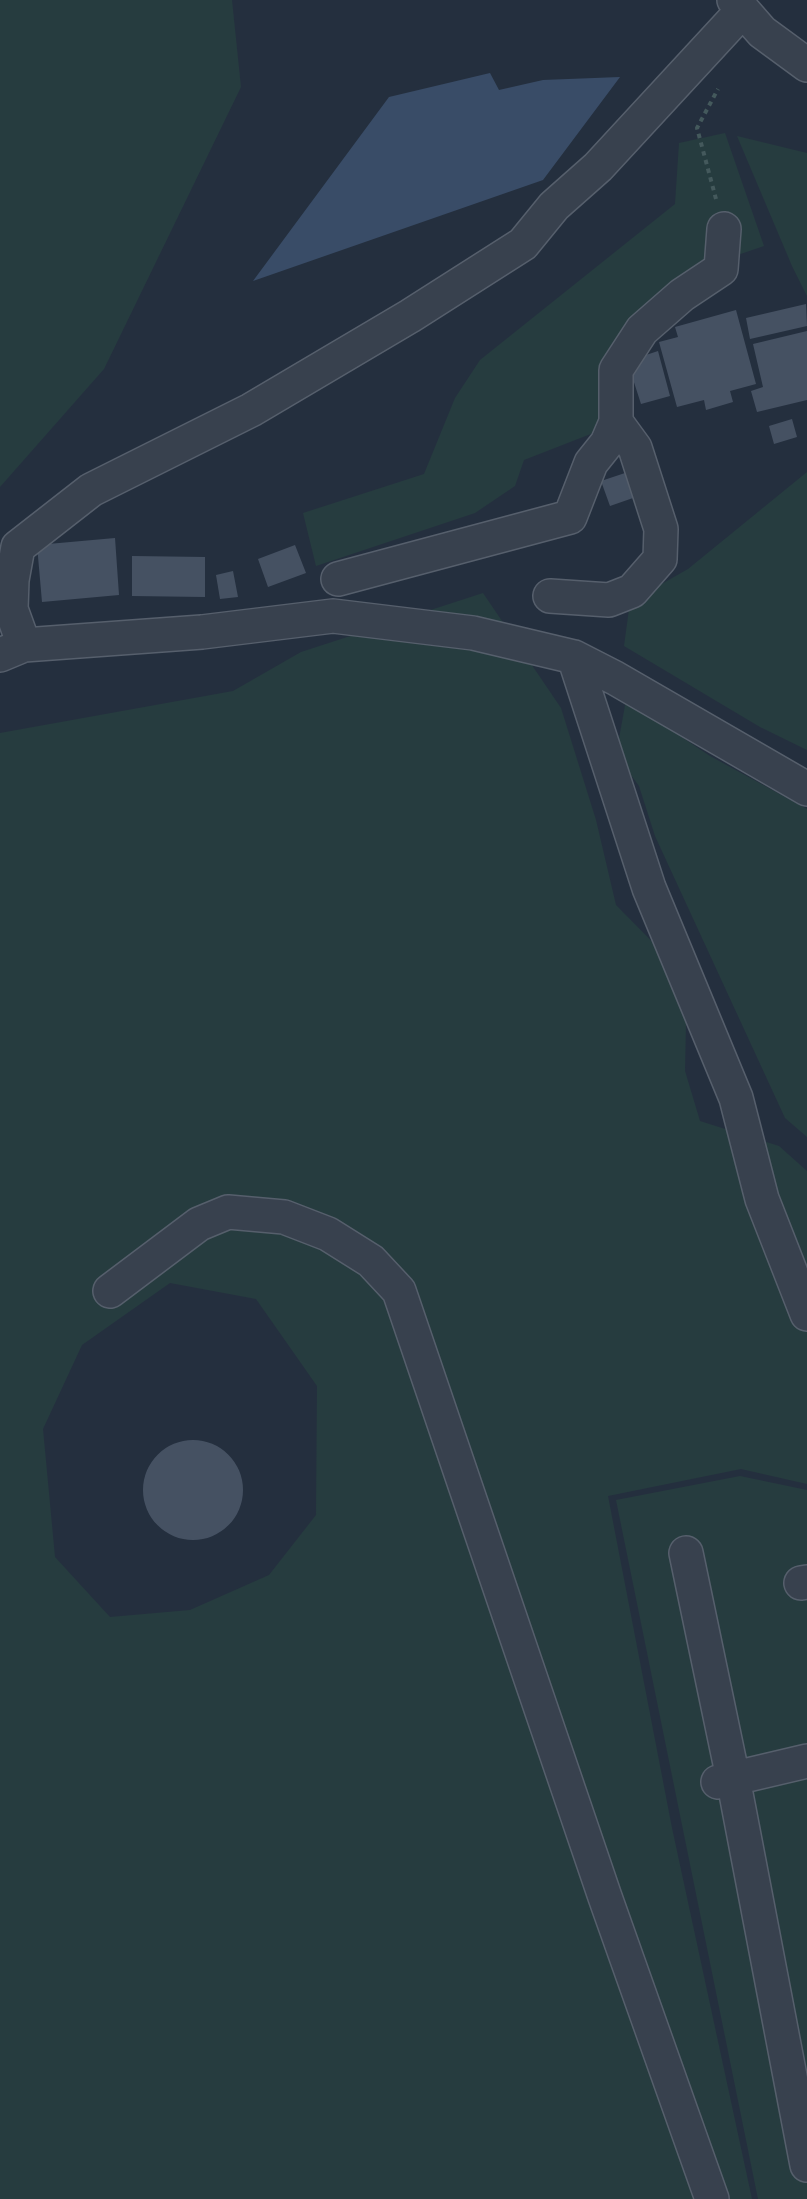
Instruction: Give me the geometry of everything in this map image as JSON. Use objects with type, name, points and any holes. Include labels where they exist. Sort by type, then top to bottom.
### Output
[{"type":"street","points":[[807,65],[762,32],[739,5],[598,167],[554,206],[523,244],[410,316],[251,410],[91,490],[18,547],[12,580],[11,609],[12,650],[202,633],[333,616],[473,633],[574,657],[615,678],[807,789]]},
{"type":"street","points":[[338,579],[570,517],[591,463],[607,443],[616,422],[616,370],[642,330],[682,295],[721,269],[724,229]]},
{"type":"street","points":[[550,596],[609,600],[632,591],[660,559],[661,529],[635,448],[616,422]]},
{"type":"street","points":[[574,657],[649,888],[735,1098],[762,1198],[807,1314]]},
{"type":"street","points":[[110,1291],[199,1224],[228,1212],[284,1216],[328,1234],[371,1261],[399,1291],[605,1897],[712,2199]]},
{"type":"street","points":[[686,1553],[725,1780],[807,2165]]},
{"type":"street","points":[[725,1780],[807,1761]]},
{"type":"path","points":[[724,229],[697,128],[711,98],[726,79]]},
{"type":"green space","points":[[0,0],[232,0],[241,87],[104,369],[0,487]]},
{"type":"green space","points":[[725,133],[764,246],[720,261],[607,356],[598,393],[601,430],[524,460],[515,486],[475,513],[316,566],[303,513],[424,474],[455,398],[480,360],[675,204],[679,143]]},
{"type":"green space","points":[[737,136],[807,153],[807,296],[792,266]]},
{"type":"green space","points":[[807,472],[807,750],[760,727],[624,646],[630,602],[688,569]]},
{"type":"green space","points":[[483,593],[561,708],[596,820],[616,905],[687,977],[685,1071],[700,1121],[779,1146],[807,1171],[807,1484],[741,1469],[608,1496],[672,1828],[752,2199],[0,2199],[0,733],[233,691],[301,652]],"holes":[[[170,1283],[256,1299],[317,1386],[316,1515],[269,1575],[190,1610],[110,1617],[55,1557],[43,1429],[82,1345]]]},
{"type":"green space","points":[[626,700],[710,756],[807,809],[807,1137],[785,1118],[655,836],[639,786],[616,755]]},
{"type":"green space","points":[[740,1476],[807,1490],[807,2199],[758,2199],[616,1500]]},
{"type":"water","points":[[490,73],[499,90],[543,80],[620,77],[543,180],[253,281],[389,97]]},
{"type":"building","points":[[806,304],[807,326],[750,339],[746,318]]},
{"type":"building","points":[[736,310],[756,384],[730,391],[733,402],[706,410],[704,400],[677,407],[659,342],[678,337],[675,327]]},
{"type":"building","points":[[807,331],[807,400],[757,412],[751,391],[763,387],[753,344]]},
{"type":"building","points":[[658,351],[670,396],[641,404],[632,376],[643,356]]},
{"type":"building","points":[[792,419],[797,437],[774,444],[769,426]]},
{"type":"building","points":[[625,473],[633,498],[610,506],[601,481]]},
{"type":"building","points":[[115,538],[119,595],[42,602],[37,545]]},
{"type":"building","points":[[295,545],[306,573],[268,587],[258,559]]},
{"type":"building","points":[[132,556],[205,557],[205,597],[132,596]]},
{"type":"building","points":[[233,571],[238,597],[220,599],[216,575]]},
{"type":"building","points":[[183,1440],[203,1440],[229,1454],[240,1471],[243,1490],[240,1509],[229,1526],[203,1540],[183,1540],[165,1532],[151,1518],[143,1500],[143,1480],[151,1462],[165,1448]]}]
